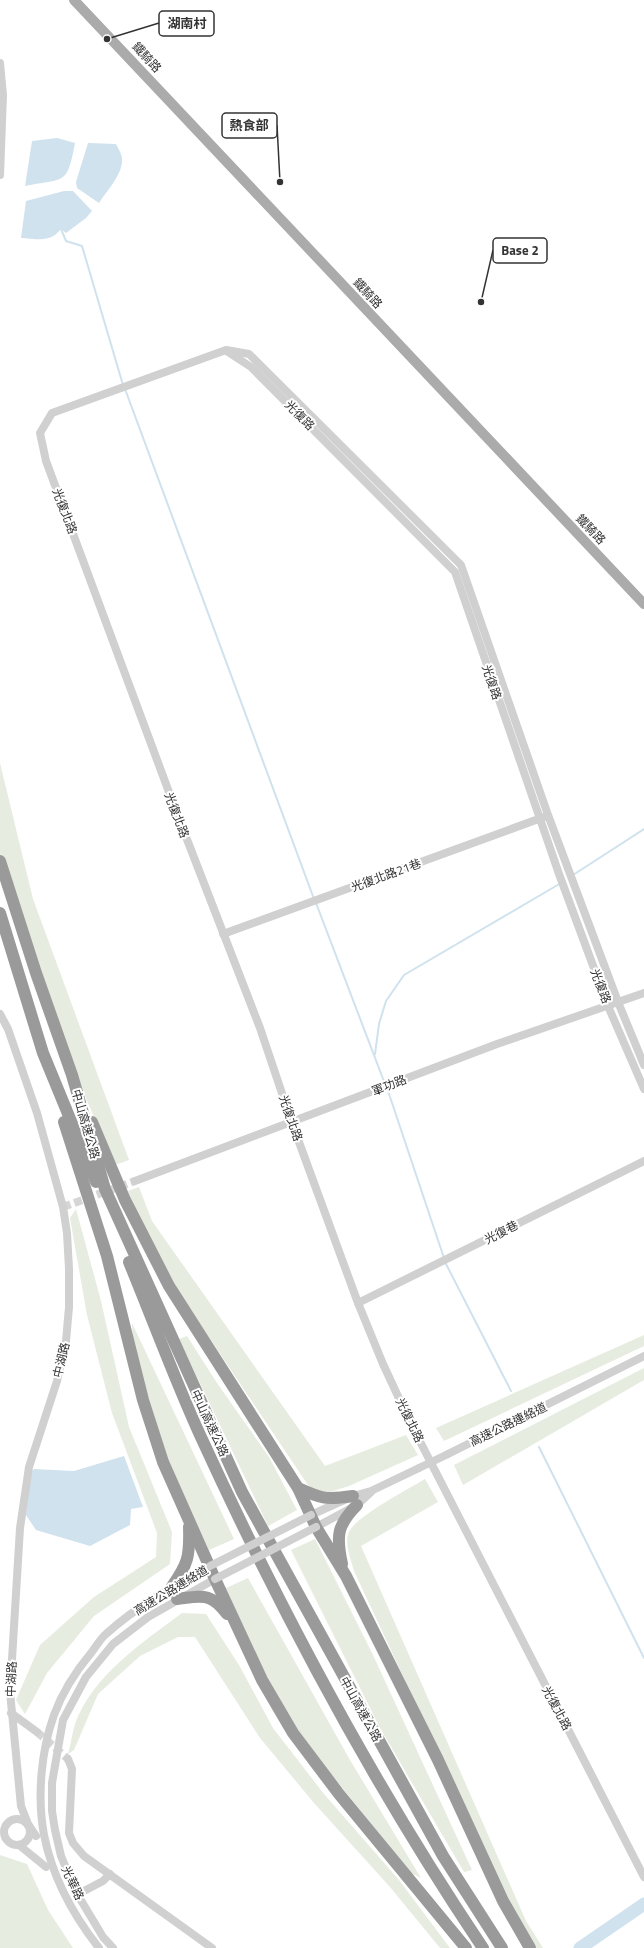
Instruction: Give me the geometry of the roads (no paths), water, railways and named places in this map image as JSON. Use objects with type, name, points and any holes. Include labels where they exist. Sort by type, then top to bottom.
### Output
[{"type":"highway","name":"中山高速公路","points":[[0,861],[36,973],[72,1075],[104,1189],[242,1492],[443,1856],[502,1948]]},
{"type":"highway","name":"中山高速公路","points":[[0,912],[43,1053],[200,1434],[255,1548],[319,1674],[404,1826],[483,1948]]},
{"type":"highway","points":[[43,1053],[107,1256],[143,1400],[163,1462],[239,1632],[262,1680],[293,1733],[339,1794],[466,1948]]},
{"type":"highway","points":[[72,1075],[125,1200],[169,1286],[298,1488],[316,1527],[346,1576],[438,1760],[503,1901],[530,1948]]},
{"type":"highway","points":[[298,1488],[318,1498],[331,1500],[355,1500]]},
{"type":"highway","points":[[346,1576],[337,1543],[340,1528],[355,1500]]},
{"type":"highway","points":[[171,1588],[188,1561],[190,1550],[188,1520]]},
{"type":"highway","points":[[177,1599],[206,1596],[220,1605],[239,1632]]},
{"type":"main road","name":"鐵騎路","points":[[74,0],[644,604]]},
{"type":"street","points":[[0,63],[3,95],[0,175]]},
{"type":"street","name":"光復路","points":[[226,350],[251,367],[455,572],[559,874],[608,1006],[644,1088]]},
{"type":"street","name":"光復路","points":[[131,384],[226,350],[249,354],[461,565],[548,815],[618,1002],[644,1065]]},
{"type":"street","name":"光復北路","points":[[131,384],[52,413],[40,433],[46,461],[223,934],[260,1028],[292,1123],[358,1303],[383,1364],[409,1420],[644,1877]]},
{"type":"street","name":"光復北路21巷","points":[[223,934],[548,815]]},
{"type":"street","name":"軍功路","points":[[135,1181],[531,1032],[644,993]]},
{"type":"street","name":"中湖路","points":[[0,1014],[8,1029],[37,1113],[64,1207],[69,1269],[69,1307],[66,1341],[57,1381],[29,1467],[20,1528],[10,1692],[21,1806],[28,1824],[36,1836]]},
{"type":"street","name":"光復巷","points":[[358,1303],[644,1161]]},
{"type":"street","name":"高速公路連絡道","points":[[52,1810],[54,1765],[63,1720],[86,1677],[113,1644],[148,1617],[177,1599],[316,1527],[355,1500],[371,1491],[644,1356]]},
{"type":"street","name":"高速公路連絡道","points":[[42,1810],[45,1751],[54,1714],[76,1671],[105,1635],[142,1605],[210,1566],[311,1515],[355,1500]]},
{"type":"street","name":"中湖路","points":[[11,1713],[37,1732]]},
{"type":"street","points":[[68,1759],[72,1769],[69,1833],[73,1843],[84,1856],[212,1948]]},
{"type":"street","points":[[21,1806],[4,1827],[4,1836],[10,1843],[19,1845],[46,1867]]},
{"type":"street","name":"光華路","points":[[42,1810],[44,1834],[51,1861],[66,1898],[99,1948]]},
{"type":"street","name":"光華路","points":[[52,1810],[61,1856],[76,1892],[104,1937],[113,1948]]},
{"type":"street","points":[[8,1821],[16,1818],[25,1821],[30,1828],[29,1837],[19,1845]]},
{"type":"street","points":[[84,1891],[103,1881],[110,1874]]},
{"type":"water","points":[[57,138],[75,143],[66,173],[62,178],[56,180],[25,186],[32,141]]},
{"type":"water","points":[[88,143],[116,144],[122,158],[119,173],[99,203],[77,188],[76,182]]},
{"type":"water","points":[[64,191],[73,191],[92,211],[86,218],[66,233],[61,229],[48,238],[21,238],[26,201]]},
{"type":"water","points":[[124,1456],[143,1507],[131,1509],[130,1525],[90,1546],[36,1530],[26,1515],[30,1473],[34,1469],[74,1471]]},
{"type":"waterway","points":[[61,229],[66,241],[82,246],[123,385]]},
{"type":"waterway","points":[[125,389],[314,899]]},
{"type":"waterway","points":[[573,875],[644,829]]},
{"type":"waterway","points":[[375,1054],[379,1024],[386,1001],[404,975],[561,883]]},
{"type":"waterway","points":[[316,903],[385,1084]]},
{"type":"waterway","points":[[387,1088],[444,1258]]},
{"type":"waterway","points":[[445,1262],[511,1391]]},
{"type":"waterway","points":[[539,1447],[644,1658]]},
{"type":"waterway","points":[[580,1948],[644,1904]]},
{"type":"tunnel","points":[[63,1207],[135,1181]]},
{"type":"tunnel","points":[[37,1732],[68,1759]]},
{"type":"place","name":"湖南村","points":[[107,39]]},
{"type":"place","name":"熱食部","points":[[280,182]]},
{"type":"place","name":"Base 2","points":[[481,302]]}]
